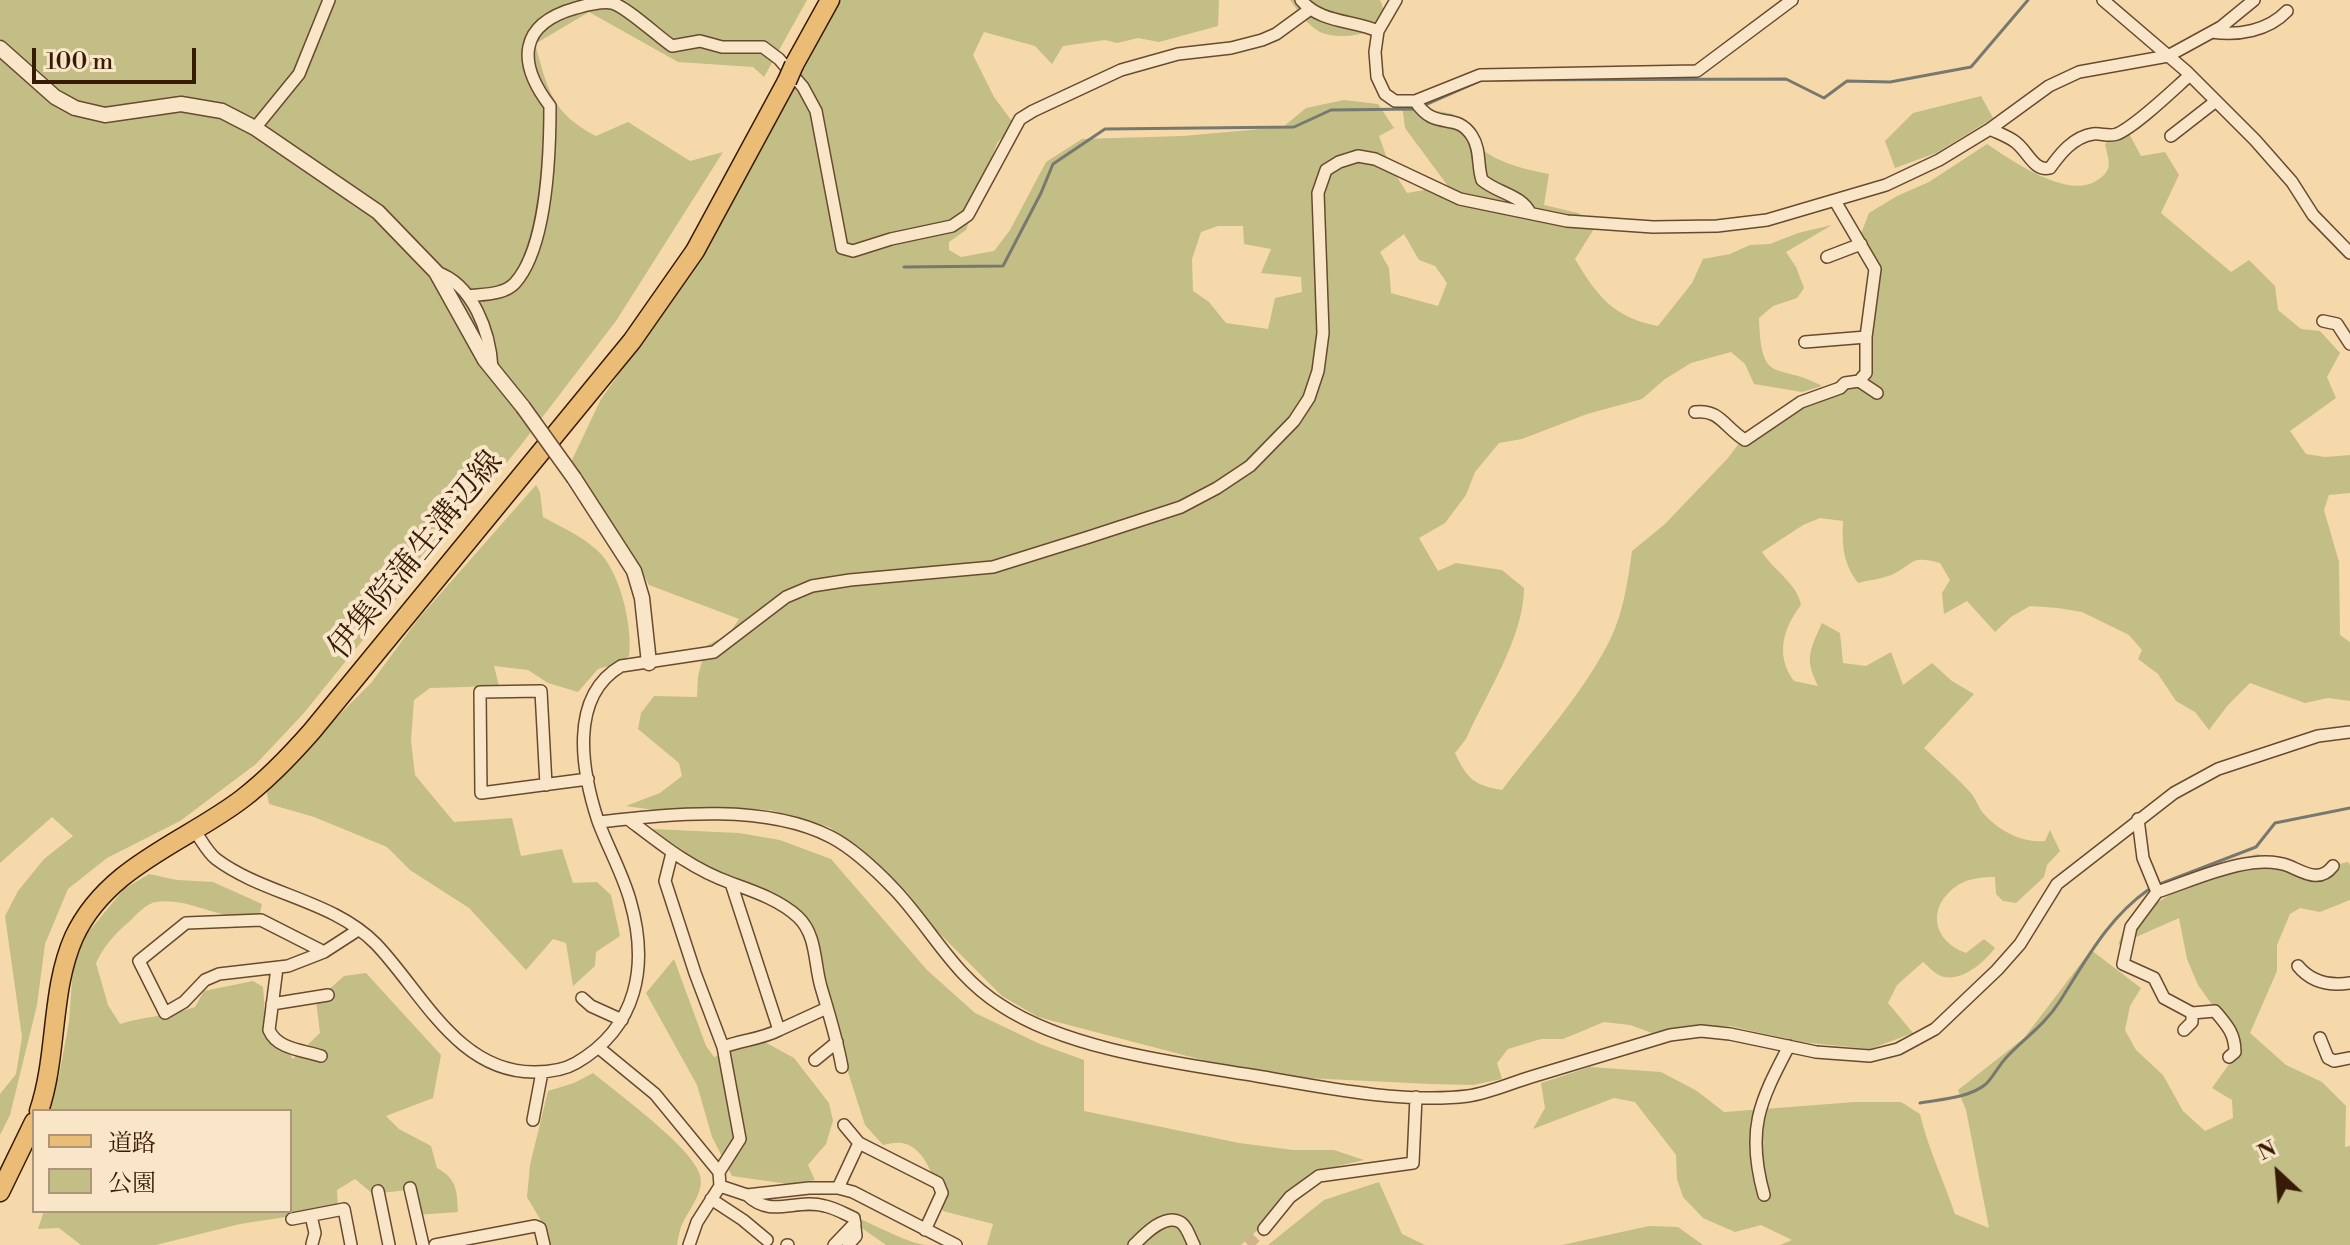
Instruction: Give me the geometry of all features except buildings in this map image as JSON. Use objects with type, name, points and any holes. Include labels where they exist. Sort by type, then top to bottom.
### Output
[{"type":"main road","name":"伊集院蒲生溝辺線","points":[[39,1109],[53,1043],[62,974],[74,937],[90,908],[111,887],[159,850],[242,799],[284,762],[632,341],[695,251],[830,0]]},
{"type":"main road","points":[[0,1192],[32,1126]]},
{"type":"street","points":[[255,128],[299,74],[329,0]]},
{"type":"street","points":[[1396,0],[1378,31],[1375,52],[1377,77],[1385,94],[1395,101],[1415,101],[1480,75],[1697,71],[1792,0]]},
{"type":"street","points":[[2103,0],[2190,75],[2255,140],[2292,182],[2313,215],[2350,253]]},
{"type":"street","points":[[194,830],[213,857],[235,871],[333,915],[375,943],[448,1033],[500,1066],[524,1072],[542,1072],[570,1066],[599,1048],[613,1034],[637,983],[638,944],[631,901],[599,822],[588,779],[584,740],[585,714],[594,692],[608,673],[621,666],[714,652],[786,597],[812,586],[993,567],[1181,507],[1250,466],[1294,421],[1309,398],[1318,371],[1323,333],[1318,193],[1323,174],[1339,162],[1358,156],[1375,159],[1460,199],[1567,221],[1613,226],[1717,226],[1767,220],[1886,185],[1990,129],[2028,100],[2068,76],[2100,67],[2168,56],[2212,32],[2254,0]]},
{"type":"street","points":[[468,296],[502,292],[514,284],[529,260],[542,216],[550,106],[535,86],[529,65],[529,42],[542,22],[557,14],[595,3],[615,3],[672,46],[700,41],[722,47],[763,47],[779,59],[803,87],[816,111],[842,248],[853,251],[952,226],[968,215],[1020,119],[1121,70],[1178,54],[1231,48],[1262,40],[1276,34],[1305,5],[1344,23],[1378,31]]},
{"type":"street","points":[[2212,32],[2229,34],[2268,27],[2287,11]]},
{"type":"street","points":[[0,48],[55,97],[75,108],[105,115],[181,104],[222,111],[255,128],[378,212],[436,272],[492,368],[574,478],[634,571],[642,598],[649,663]]},
{"type":"street","points":[[1990,129],[2017,142],[2043,170],[2050,168],[2061,152],[2073,143],[2092,134],[2118,134],[2190,75]]},
{"type":"street","points":[[1415,101],[1424,114],[1433,119],[1459,123],[1469,132],[1478,149],[1482,180],[1526,204],[1530,213]]},
{"type":"street","points":[[2171,136],[2216,101]]},
{"type":"street","points":[[1695,412],[1714,414],[1745,440],[1801,402],[1840,388],[1845,383],[1859,381],[1866,373],[1866,337],[1875,269],[1835,201]]},
{"type":"street","points":[[1827,257],[1861,244]]},
{"type":"street","points":[[436,272],[451,276],[468,296],[488,334],[492,368]]},
{"type":"street","points":[[2323,321],[2337,324],[2350,344]]},
{"type":"street","points":[[1805,342],[1866,337]]},
{"type":"street","points":[[1859,381],[1877,393]]},
{"type":"street","points":[[546,785],[541,691],[480,692],[481,793],[546,785],[588,779]]},
{"type":"street","points":[[599,822],[755,815],[797,823],[833,838],[897,892],[932,939],[972,984],[1003,1007],[1056,1033],[1118,1050],[1329,1088],[1416,1097],[1469,1096],[1670,1035],[1701,1031],[1816,1052],[1870,1056],[1898,1049],[1935,1029],[2012,953],[2057,884],[2174,793],[2218,769],[2318,736],[2350,732]]},
{"type":"street","points":[[628,819],[672,853],[706,874],[765,896],[797,915],[807,927],[813,942],[842,1067]]},
{"type":"street","points":[[2138,819],[2143,858],[2157,892]]},
{"type":"street","points":[[672,853],[665,881],[723,1047],[740,1139],[719,1172]]},
{"type":"street","points":[[2229,1057],[2235,1052],[2235,1041],[2215,1011],[2192,1013],[2164,998],[2154,978],[2123,964],[2131,927],[2157,892],[2221,868],[2270,863],[2287,865],[2307,876],[2318,876],[2333,866]]},
{"type":"street","points":[[731,883],[779,1030]]},
{"type":"street","points":[[324,952],[261,920],[186,923],[139,961],[165,1013],[184,1002],[205,980],[219,974],[288,966],[324,952],[358,930]]},
{"type":"street","points":[[2298,966],[2317,981],[2335,985],[2350,983]]},
{"type":"street","points":[[277,968],[269,1030],[278,1044],[321,1056]]},
{"type":"street","points":[[272,1004],[328,995]]},
{"type":"street","points":[[582,998],[591,1006],[622,1020]]},
{"type":"street","points":[[723,1047],[742,1040],[766,1037],[827,1008]]},
{"type":"street","points":[[2184,1030],[2192,1022],[2192,1013]]},
{"type":"street","points":[[2320,1038],[2328,1058],[2334,1061],[2350,1058]]},
{"type":"street","points":[[815,1060],[837,1042]]},
{"type":"street","points":[[1764,1195],[1755,1163],[1755,1139],[1761,1104],[1789,1046]]},
{"type":"street","points":[[599,1048],[655,1094],[719,1172],[720,1186],[697,1222],[689,1245]]},
{"type":"street","points":[[533,1120],[542,1072]]},
{"type":"street","points":[[1264,1229],[1290,1197],[1319,1176],[1413,1163],[1416,1097]]},
{"type":"street","points":[[844,1125],[859,1143],[938,1183],[942,1193],[925,1230]]},
{"type":"street","points":[[838,1188],[859,1143]]},
{"type":"street","points":[[720,1186],[747,1195],[838,1188],[853,1192],[956,1245]]},
{"type":"street","points":[[410,1188],[423,1245]]},
{"type":"street","points":[[378,1191],[389,1245]]},
{"type":"street","points":[[747,1195],[758,1206],[826,1206],[854,1218],[856,1236],[848,1245]]},
{"type":"street","points":[[711,1199],[767,1240]]},
{"type":"street","points":[[292,1219],[344,1209],[351,1245]]},
{"type":"street","points":[[310,1245],[315,1233],[311,1216]]},
{"type":"street","points":[[1134,1245],[1152,1228],[1172,1220],[1180,1222],[1194,1245]]},
{"type":"street","points":[[834,1245],[855,1223]]},
{"type":"street","points":[[435,1245],[535,1226],[540,1228],[544,1245]]},
{"type":"green space","points":[[0,0],[807,0],[764,77],[753,67],[678,62],[589,12],[535,44],[548,87],[560,109],[596,136],[628,122],[690,161],[723,152],[616,321],[521,445],[303,714],[256,764],[180,821],[107,858],[68,889],[45,944],[37,1005],[10,1115],[0,1135],[0,1094],[16,1074],[22,1037],[5,916],[18,891],[44,859],[73,836],[52,817],[0,863]]},
{"type":"green space","points":[[839,0],[1219,0],[1218,26],[1159,42],[1138,38],[1117,43],[1105,40],[1063,46],[1052,64],[1035,46],[984,32],[973,55],[994,97],[1014,124],[997,143],[966,230],[949,242],[949,250],[961,257],[994,251],[1010,230],[1046,162],[1082,139],[1183,136],[1283,127],[1306,108],[1344,100],[1378,104],[1394,128],[1379,136],[1389,164],[1407,193],[1448,186],[1405,128],[1402,104],[1453,114],[1461,128],[1481,149],[1505,162],[1549,174],[1544,205],[1578,213],[1597,224],[1575,259],[1583,272],[1599,294],[1618,311],[1658,326],[1692,283],[1703,259],[1730,254],[1750,245],[1770,244],[1832,225],[1786,252],[1804,288],[1797,298],[1773,306],[1759,318],[1760,340],[1768,364],[1822,386],[1802,392],[1754,384],[1745,364],[1731,352],[1691,363],[1665,379],[1642,399],[1587,414],[1522,439],[1499,443],[1475,472],[1466,495],[1445,523],[1419,538],[1438,571],[1456,563],[1502,570],[1524,588],[1518,626],[1511,645],[1466,739],[1455,753],[1472,779],[1502,790],[1573,699],[1610,640],[1622,608],[1632,551],[1665,524],[1728,458],[1746,434],[1850,382],[1865,361],[1877,285],[1857,244],[1869,213],[1929,182],[1987,144],[2055,182],[2084,185],[2096,181],[2106,173],[2109,165],[2105,144],[2125,126],[2141,156],[2165,152],[2179,175],[2161,213],[2231,272],[2249,260],[2275,286],[2278,310],[2301,329],[2320,331],[2340,353],[2327,377],[2336,398],[2290,431],[2306,454],[2325,457],[2350,455],[2350,493],[2329,495],[2324,510],[2339,562],[2340,635],[2350,642],[2350,701],[2328,698],[2305,703],[2250,683],[2209,730],[2195,712],[2176,701],[2158,674],[2138,659],[2142,650],[2129,635],[2082,612],[2058,608],[2030,606],[2011,617],[1995,632],[1967,601],[1944,614],[1942,593],[1950,580],[1940,563],[1930,561],[1917,560],[1891,575],[1858,583],[1844,554],[1843,521],[1820,518],[1803,525],[1762,552],[1795,590],[1801,605],[1786,633],[1783,652],[1788,672],[1794,681],[1818,686],[1811,668],[1810,654],[1822,623],[1840,633],[1843,663],[1866,666],[1891,652],[1903,685],[1932,663],[1952,681],[1974,694],[1924,748],[1970,792],[1983,813],[1996,825],[2019,838],[2036,841],[2045,841],[2050,830],[2060,851],[2047,865],[2044,877],[2016,903],[2003,901],[1996,894],[1995,877],[1967,881],[1948,893],[1941,903],[1937,922],[1946,940],[1966,953],[1984,939],[1995,948],[1977,966],[1962,975],[1939,975],[1923,962],[1897,985],[1888,1003],[1913,1033],[1870,1049],[1801,1042],[1730,1026],[1696,1026],[1652,1033],[1630,1025],[1604,1022],[1563,1039],[1541,1039],[1508,1049],[1497,1063],[1502,1079],[1473,1085],[1285,1077],[1214,1063],[1038,1017],[1002,996],[934,928],[907,892],[860,848],[829,827],[770,810],[723,807],[654,810],[626,806],[660,793],[682,776],[679,763],[638,729],[641,713],[654,696],[697,697],[698,676],[706,646],[729,634],[739,619],[649,585],[634,556],[571,462],[601,399],[657,321],[742,185]],"holes":[[[1218,226],[1243,226],[1244,244],[1271,249],[1261,273],[1301,277],[1302,292],[1275,298],[1268,329],[1226,323],[1209,302],[1193,291],[1192,259],[1201,232]],[[1404,234],[1419,260],[1435,266],[1447,283],[1438,306],[1391,293],[1389,268],[1380,252]]]},
{"type":"green space","points":[[1290,0],[1380,0],[1383,12],[1381,21],[1365,32],[1330,35],[1311,26]]},
{"type":"green space","points":[[1981,96],[1993,118],[1936,153],[1895,168],[1885,141],[1913,113]]},
{"type":"green space","points":[[536,485],[540,492],[543,517],[591,545],[612,571],[627,615],[629,656],[619,663],[598,669],[578,692],[548,683],[528,670],[494,666],[499,686],[430,688],[414,700],[411,741],[415,775],[454,822],[512,818],[521,856],[562,849],[573,883],[597,882],[611,895],[620,936],[596,952],[595,966],[573,986],[566,943],[553,939],[526,970],[469,908],[410,870],[387,847],[314,817],[269,804],[266,788],[371,683],[419,618]]},
{"type":"green space","points":[[652,829],[739,833],[780,840],[831,859],[927,970],[975,1013],[1040,1044],[1084,1060],[1084,1111],[1239,1143],[1293,1150],[1334,1150],[1364,1160],[1320,1170],[1292,1187],[1262,1226],[1241,1245],[987,1245],[993,1224],[943,1211],[930,1171],[919,1153],[902,1143],[883,1145],[865,1125],[846,1066],[818,943],[798,911],[766,890],[705,866]]},
{"type":"green space","points":[[2257,854],[2289,862],[2308,871],[2348,862],[2350,865],[2350,900],[2320,912],[2300,908],[2290,914],[2277,945],[2277,971],[2250,1033],[2286,1065],[2322,1082],[2346,1106],[2345,1147],[2350,1146],[2350,1245],[1780,1245],[1792,1240],[1761,1225],[1735,1232],[1703,1218],[1683,1197],[1677,1179],[1676,1155],[1635,1102],[1614,1098],[1533,1129],[1545,1108],[1541,1083],[1590,1067],[1661,1072],[1697,1091],[1724,1112],[1855,1102],[1901,1102],[1920,1114],[1955,1214],[1989,1228],[1966,1110],[1958,1090],[2024,1038],[2091,950],[2141,988],[2130,1006],[2125,1030],[2136,1050],[2163,1075],[2183,1111],[2205,1131],[2233,1118],[2232,1100],[2212,1088],[2242,1046],[2198,985],[2187,959],[2179,918],[2118,945],[2126,924],[2181,887],[2224,864]]},
{"type":"green space","points":[[149,874],[177,880],[213,882],[262,904],[260,913],[247,916],[221,914],[169,901],[153,903],[142,909],[111,940],[96,963],[108,1005],[120,1024],[195,1007],[204,991],[253,981],[263,987],[267,1039],[281,1041],[293,1059],[320,1033],[316,1001],[344,976],[366,973],[441,1055],[433,1098],[386,1116],[399,1129],[431,1146],[437,1168],[455,1186],[458,1212],[416,1215],[407,1190],[373,1194],[355,1179],[337,1190],[338,1209],[240,1224],[156,1245],[81,1245],[59,1228],[38,1229],[43,1213],[292,1213],[292,1109],[43,1109],[59,1076],[69,1022],[73,967],[80,942],[124,889]]},
{"type":"green space","points":[[674,959],[706,1046],[714,1057],[763,1041],[794,1058],[829,1103],[833,1121],[826,1144],[808,1165],[815,1180],[788,1184],[732,1176],[712,1137],[697,1085],[646,993]]},
{"type":"green space","points":[[593,1073],[684,1150],[700,1175],[700,1188],[681,1227],[677,1245],[546,1245],[544,1226],[527,1197],[530,1165],[548,1091]]},
{"type":"green space","points":[[1379,1182],[1402,1234],[1425,1245],[1268,1245],[1324,1200]]},
{"type":"green space","points":[[839,1212],[903,1238],[925,1245],[886,1245]]},
{"type":"green space","points":[[1649,1226],[1678,1227],[1703,1245],[1562,1245]]},
{"type":"waterway","points":[[1423,106],[1482,80],[1786,79],[1824,98],[1847,81],[1890,82],[1971,67],[2028,0]]},
{"type":"waterway","points":[[904,267],[1003,266],[1053,164],[1105,129],[1294,127],[1331,110],[1415,109]]},
{"type":"waterway","points":[[2160,884],[2256,847],[2275,823],[2350,808]]},
{"type":"waterway","points":[[1920,1103],[1963,1095],[1986,1084],[2005,1059],[2054,1010],[2109,927],[2148,890]]},
{"type":"tunnel","points":[[1248,1245],[1264,1229]]}]
